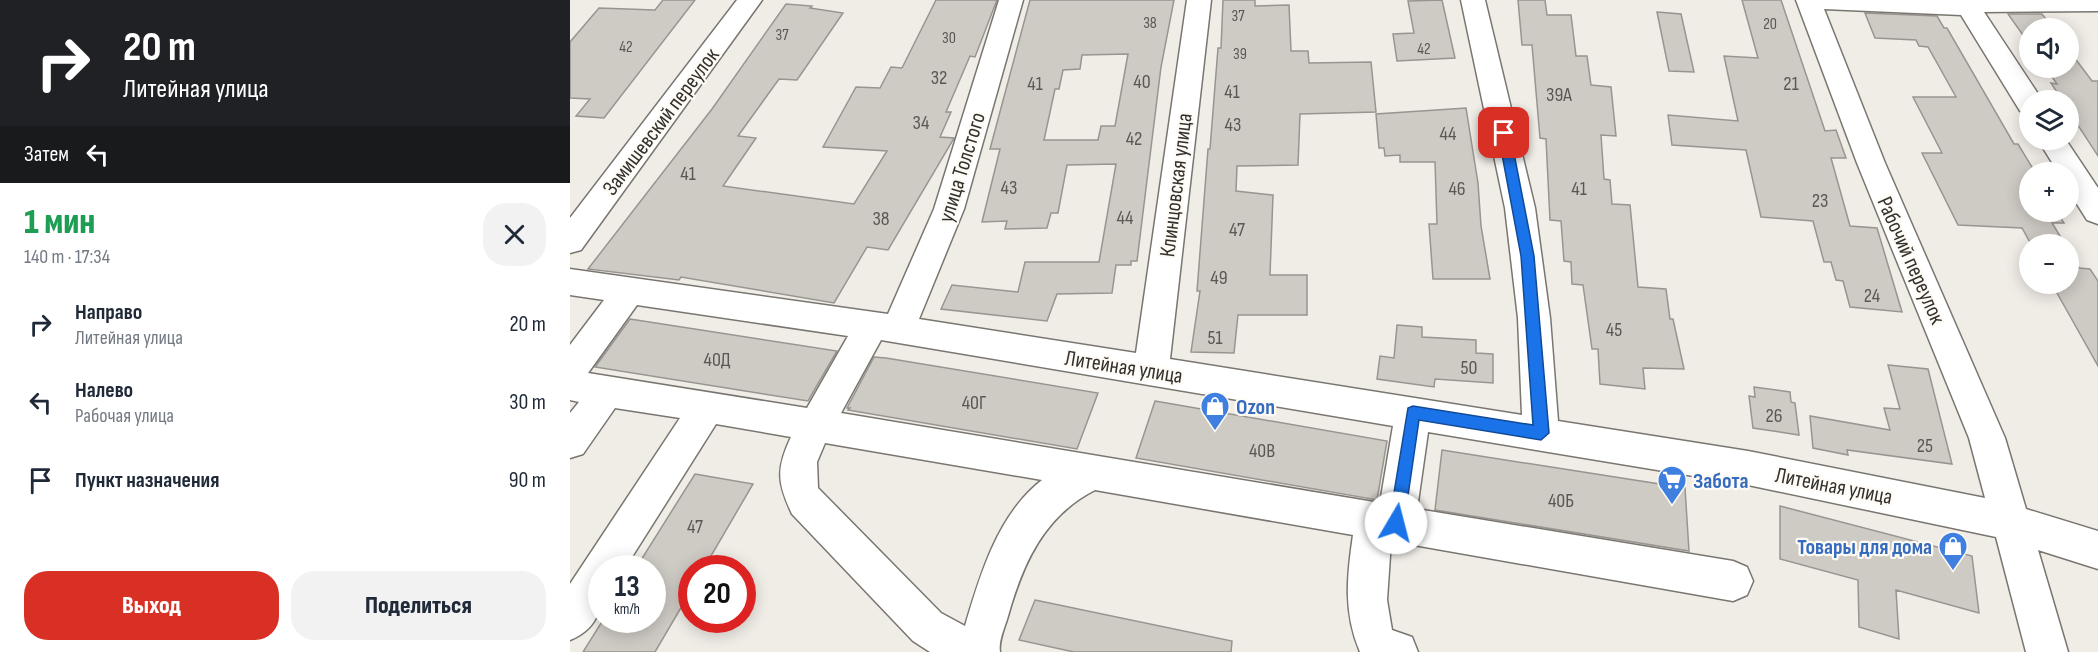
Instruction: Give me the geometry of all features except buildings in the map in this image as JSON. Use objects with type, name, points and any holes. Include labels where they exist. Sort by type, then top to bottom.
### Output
[{"type":"street","name":"Замишевский переулок","points":[[570,241],[750,0]]},
{"type":"street","name":"улица Толстого","points":[[978,652],[948,640],[927,627],[806,501],[798,490],[796,473],[798,460],[816,425],[885,327],[920,285],[939,239],[1011,0]]},
{"type":"street","name":"Клинцовская улица","points":[[1151,371],[1199,0]]},
{"type":"street","points":[[1473,0],[1520,208],[1534,318],[1541,433]]},
{"type":"street","points":[[1808,1],[1966,4],[2098,3]]},
{"type":"street","name":"Рабочий переулок","points":[[1808,1],[1898,229],[1987,438],[1998,470],[2009,522],[2047,652]]},
{"type":"street","points":[[1966,4],[2021,90]]},
{"type":"street","points":[[2058,150],[2098,212]]},
{"type":"street","name":"Литейная улица","points":[[570,282],[885,327],[1748,468],[2009,522],[2098,550]]},
{"type":"street","points":[[570,371],[630,290]]},
{"type":"street","points":[[570,385],[1733,581]]},
{"type":"street","points":[[570,442],[607,391]]},
{"type":"street","points":[[612,555],[707,407]]},
{"type":"street","points":[[1397,652],[1378,646],[1369,627],[1366,609],[1385,521],[1413,412]]},
{"type":"street","points":[[978,652],[1016,544],[1029,519],[1047,499],[1069,483],[1093,472]]},
{"type":"street","points":[[570,620],[588,592]]},
{"type":"place","name":"Ozon","points":[[1215,432]]},
{"type":"place","name":"Забота","points":[[1672,506]]},
{"type":"place","name":"Товары для дома","points":[[1953,572]]},
{"type":"route","points":[[1396,523],[1413,412],[1541,433],[1534,318],[1527,256],[1520,208],[1504,133]]}]
